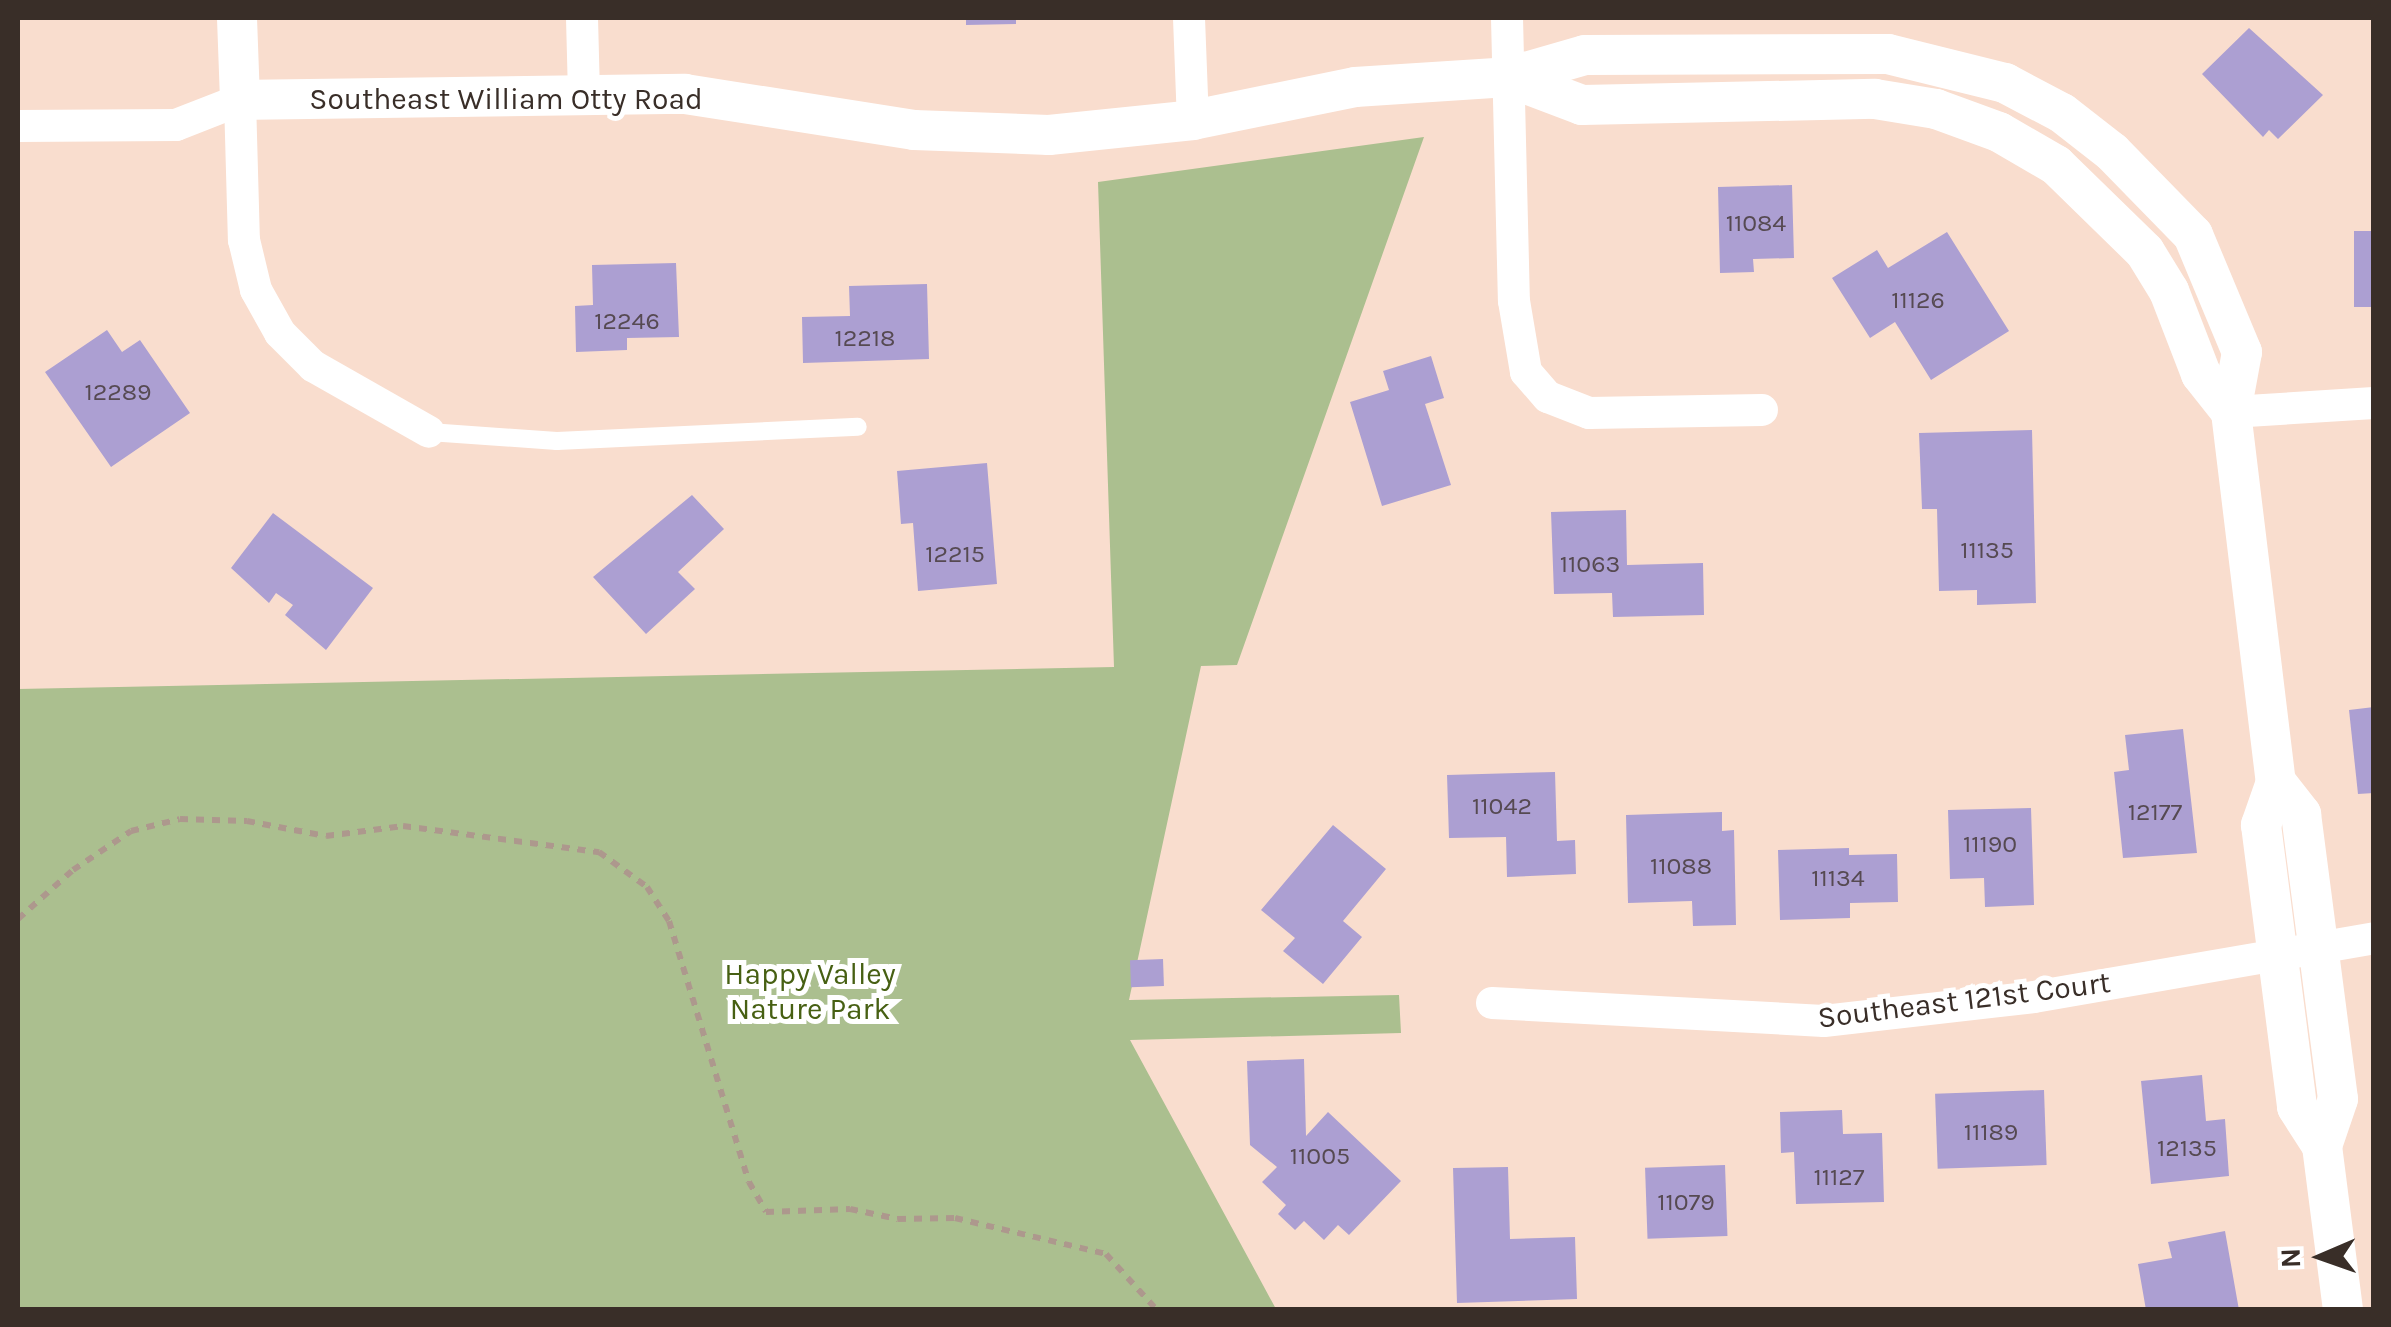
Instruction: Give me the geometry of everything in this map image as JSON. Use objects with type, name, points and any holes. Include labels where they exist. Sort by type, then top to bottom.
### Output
[{"type":"street","points":[[237,18],[244,240],[256,290],[280,332],[314,366],[429,432]]},
{"type":"street","points":[[582,18],[584,92]]},
{"type":"street","points":[[1189,18],[1193,120]]},
{"type":"street","points":[[1507,18],[1514,302],[1526,372],[1548,396],[1589,412],[1762,410]]},
{"type":"street","name":"Southeast William Otty Road","points":[[240,100],[584,92],[685,94],[980,135],[1068,134],[1193,120],[1355,87],[1508,77],[1582,105],[1875,99],[1936,109],[1999,132],[2056,165],[2145,252],[2169,291],[2201,374],[2231,412]]},
{"type":"street","points":[[18,126],[176,125],[240,100]]},
{"type":"street","points":[[2344,1310],[2322,1146],[2297,1108],[2276,952],[2261,825],[2276,782],[2231,412],[2374,404]]},
{"type":"street","points":[[2276,782],[2301,814],[2338,1098],[2322,1146]]},
{"type":"street","name":"Southeast 121st Court","points":[[1492,1003],[1824,1020],[2034,997],[2374,938]]},
{"type":"lane","points":[[429,432],[558,441],[858,427]]},
{"type":"path","points":[[18,919],[73,870],[130,831],[180,819],[248,821],[326,836],[403,826],[599,852],[647,887],[669,921],[749,1182],[766,1212],[850,1209],[898,1219],[955,1218],[1106,1254],[1157,1310]]},
{"type":"green space","name":"Happy Valley Nature Park","points":[[1424,137],[1237,665],[1201,666],[1129,1000],[1399,995],[1401,1033],[1130,1040],[1276,1309],[18,1309],[18,689],[1114,667],[1098,182]]},
{"type":"building","points":[[966,18],[1016,18],[1016,24],[966,25]]},
{"type":"building","points":[[2249,28],[2323,95],[2278,139],[2269,130],[2263,137],[2202,74]]},
{"type":"building","points":[[1792,185],[1794,258],[1753,259],[1754,272],[1720,273],[1718,187]]},
{"type":"building","points":[[2354,231],[2374,231],[2374,307],[2354,307]]},
{"type":"building","points":[[1947,232],[2009,331],[1931,380],[1895,322],[1870,338],[1832,278],[1877,250],[1888,268]]},
{"type":"building","points":[[676,263],[679,337],[627,338],[627,350],[576,352],[575,306],[593,305],[592,265]]},
{"type":"building","points":[[927,284],[929,359],[803,363],[802,317],[850,316],[849,286]]},
{"type":"building","points":[[107,330],[122,352],[140,340],[190,413],[111,467],[45,372]]},
{"type":"building","points":[[1431,356],[1444,398],[1425,404],[1451,485],[1382,506],[1350,402],[1389,390],[1383,371]]},
{"type":"building","points":[[2032,430],[2036,603],[1977,605],[1977,590],[1939,591],[1937,509],[1922,509],[1919,433]]},
{"type":"building","points":[[987,463],[997,584],[918,591],[913,523],[901,524],[897,471]]},
{"type":"building","points":[[692,495],[724,529],[678,572],[695,589],[646,634],[593,577]]},
{"type":"building","points":[[1626,510],[1627,565],[1703,563],[1704,615],[1613,617],[1612,593],[1554,594],[1551,512]]},
{"type":"building","points":[[273,513],[373,588],[326,650],[285,615],[293,605],[276,593],[269,603],[231,568]]},
{"type":"building","points":[[2374,707],[2374,793],[2358,794],[2349,710]]},
{"type":"building","points":[[2183,729],[2197,853],[2123,858],[2114,772],[2129,770],[2125,735]]},
{"type":"building","points":[[1555,772],[1557,841],[1575,840],[1576,874],[1507,877],[1506,837],[1449,838],[1447,775]]},
{"type":"building","points":[[2031,808],[2034,905],[1985,907],[1984,878],[1950,879],[1948,810]]},
{"type":"building","points":[[1722,812],[1722,831],[1734,830],[1736,925],[1693,926],[1692,901],[1628,903],[1626,815]]},
{"type":"building","points":[[1333,825],[1386,869],[1343,921],[1362,937],[1323,984],[1283,951],[1295,938],[1261,910]]},
{"type":"building","points":[[1849,848],[1849,855],[1897,854],[1898,902],[1850,903],[1850,918],[1780,920],[1778,850]]},
{"type":"building","points":[[1163,959],[1164,986],[1131,987],[1130,960]]},
{"type":"building","points":[[1304,1059],[1306,1136],[1328,1112],[1401,1181],[1349,1235],[1338,1225],[1324,1240],[1304,1221],[1295,1230],[1278,1214],[1286,1205],[1262,1182],[1277,1167],[1250,1145],[1247,1061]]},
{"type":"building","points":[[2202,1075],[2206,1121],[2225,1119],[2229,1176],[2151,1184],[2141,1081]]},
{"type":"building","points":[[2044,1090],[2047,1165],[1938,1169],[1935,1094]]},
{"type":"building","points":[[1842,1110],[1843,1134],[1882,1133],[1884,1202],[1796,1204],[1794,1152],[1781,1153],[1780,1112]]},
{"type":"building","points":[[1725,1165],[1727,1236],[1648,1239],[1645,1168]]},
{"type":"building","points":[[1508,1167],[1510,1239],[1575,1237],[1577,1299],[1457,1303],[1453,1168]]},
{"type":"building","points":[[2225,1231],[2239,1310],[2146,1310],[2138,1264],[2172,1258],[2168,1242]]}]
